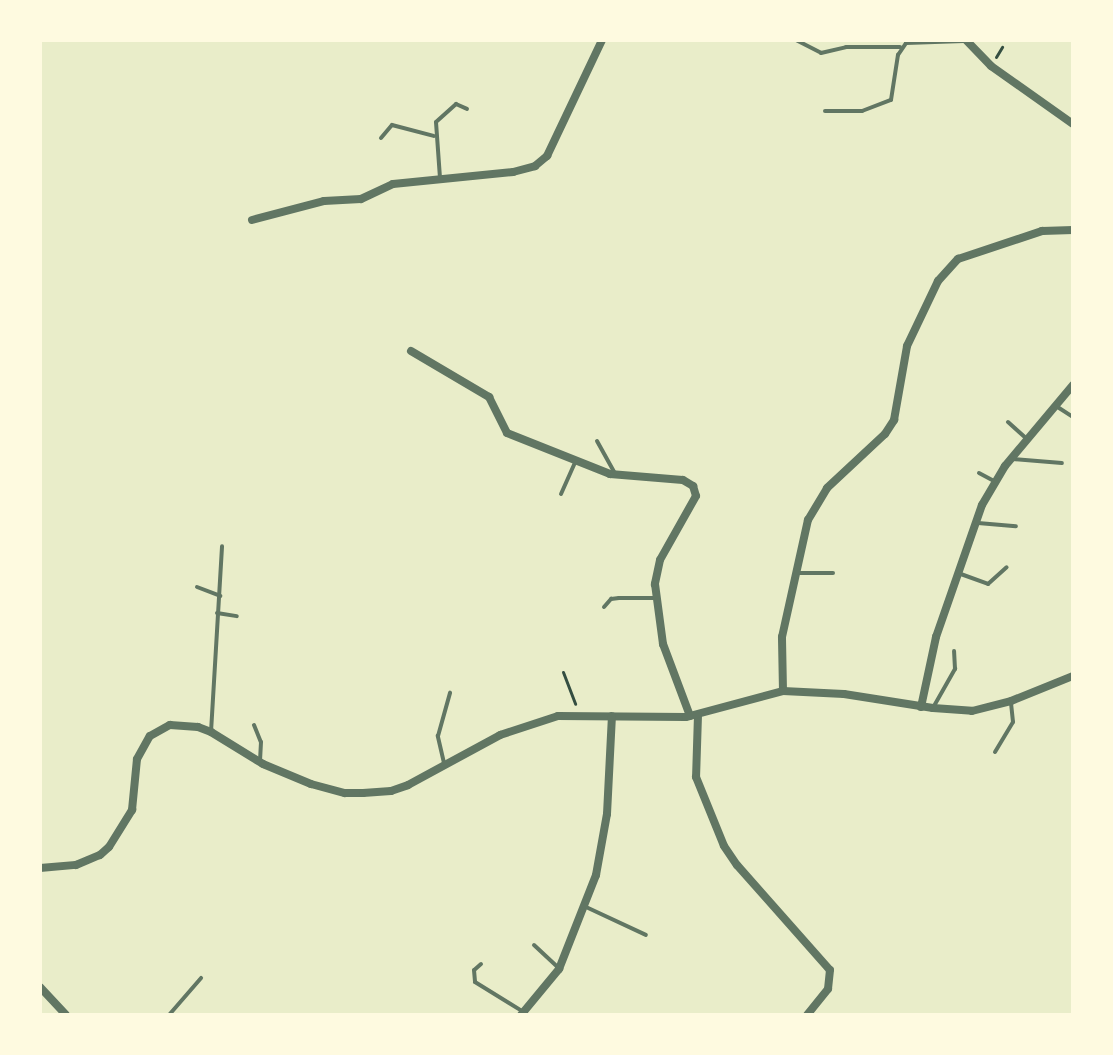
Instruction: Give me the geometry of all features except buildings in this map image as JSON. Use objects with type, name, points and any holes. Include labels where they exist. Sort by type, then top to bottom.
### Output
[{"type":"street","points":[[252,220],[296,211],[324,201],[361,199],[393,184],[513,172],[541,162],[602,40]]},
{"type":"street","points":[[966,40],[991,66],[1073,124]]},
{"type":"street","points":[[783,691],[781,647],[794,573],[808,520],[827,488],[885,434],[894,420],[907,346],[938,281],[958,259],[1042,231],[1073,230]]},
{"type":"street","points":[[411,351],[489,397],[507,433],[615,474],[683,480],[696,490],[656,570],[655,598],[663,644],[694,716],[696,777],[724,846],[830,970],[828,989],[807,1015]]},
{"type":"street","points":[[921,707],[956,572],[975,523],[1010,459],[1073,385]]},
{"type":"street","points":[[40,868],[76,865],[100,855],[132,810],[134,770],[143,746],[150,736],[170,725],[198,727],[211,732],[259,762],[311,784],[345,793],[391,791],[527,723],[579,715],[694,716],[783,691],[844,694],[921,707],[972,711],[1011,701],[1073,676]]},
{"type":"street","points":[[522,1013],[559,969],[603,846],[612,716]]},
{"type":"street","points":[[40,987],[66,1015]]},
{"type":"lane","points":[[796,40],[821,53],[846,47],[900,47],[913,41],[966,40]]},
{"type":"lane","points":[[825,111],[862,111],[891,100],[900,47]]},
{"type":"lane","points":[[440,178],[434,136],[436,122],[456,104],[467,109]]},
{"type":"lane","points":[[381,138],[392,125],[434,136]]},
{"type":"lane","points":[[1054,404],[1073,417]]},
{"type":"lane","points":[[1008,422],[1026,438]]},
{"type":"lane","points":[[597,441],[615,474]]},
{"type":"lane","points":[[561,494],[576,459]]},
{"type":"lane","points":[[1010,459],[1062,463]]},
{"type":"lane","points":[[979,473],[995,482]]},
{"type":"lane","points":[[975,523],[1016,526]]},
{"type":"lane","points":[[211,732],[222,546]]},
{"type":"lane","points":[[956,572],[988,584],[1007,567]]},
{"type":"lane","points":[[794,573],[833,573]]},
{"type":"lane","points":[[197,587],[220,596]]},
{"type":"lane","points":[[604,607],[611,599],[655,598]]},
{"type":"lane","points":[[217,613],[237,616]]},
{"type":"lane","points":[[933,708],[955,669],[954,651]]},
{"type":"lane","points":[[445,765],[438,736],[450,693]]},
{"type":"lane","points":[[995,752],[1013,722],[1011,701]]},
{"type":"lane","points":[[254,725],[261,742],[259,762]]},
{"type":"lane","points":[[584,906],[646,935]]},
{"type":"lane","points":[[534,945],[559,969]]},
{"type":"lane","points":[[481,964],[474,970],[475,982],[522,1013]]},
{"type":"lane","points":[[169,1015],[201,978]]},
{"type":"path","points":[[563,672],[579,715]]}]
